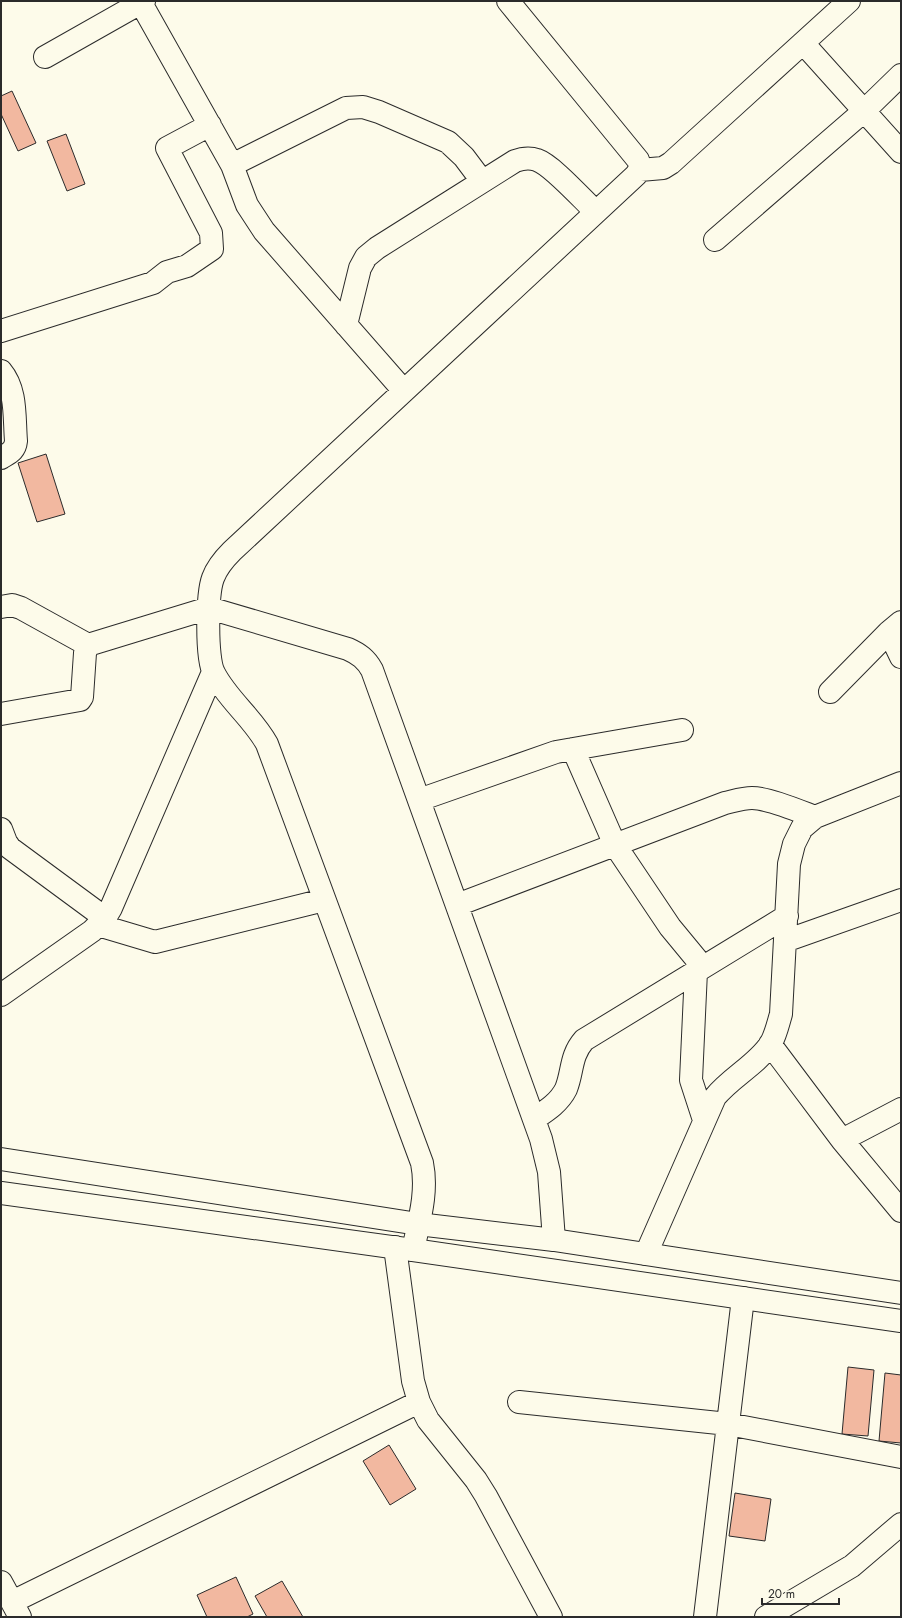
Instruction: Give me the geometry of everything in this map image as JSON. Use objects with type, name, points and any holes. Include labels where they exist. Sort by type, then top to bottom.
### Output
[{"type":"street","points":[[508,1],[638,160],[641,166],[640,170],[220,563],[213,578],[210,592],[210,660],[213,672],[220,683],[262,734],[267,744],[422,1163],[425,1178],[418,1224],[404,1249],[413,1380],[419,1402],[428,1420],[476,1480],[486,1496],[551,1617]]},
{"type":"street","points":[[640,170],[663,168],[671,163],[849,1]]},
{"type":"street","points":[[45,57],[142,2],[232,165],[247,205],[260,225],[404,391]]},
{"type":"street","points":[[803,43],[901,152]]},
{"type":"street","points":[[715,240],[864,111],[901,75]]},
{"type":"street","points":[[232,165],[346,108],[363,108],[379,112],[448,142],[464,157],[482,182]]},
{"type":"street","points":[[1,331],[154,283],[167,272],[187,266],[212,249],[211,233],[167,148],[210,125]]},
{"type":"street","points":[[346,325],[360,268],[366,257],[376,248],[515,161],[524,158],[536,159],[546,165],[596,212]]},
{"type":"street","points":[[1,371],[9,383],[12,391],[16,441],[15,447],[10,453],[1,458]]},
{"type":"street","points":[[1,607],[12,605],[21,608],[88,645],[209,608],[348,649],[360,654],[367,661],[372,670],[546,1155],[549,1172],[554,1240]]},
{"type":"street","points":[[895,627],[901,657]]},
{"type":"street","points":[[830,692],[895,627]]},
{"type":"street","points":[[1,714],[80,700],[82,697],[85,652],[88,645]]},
{"type":"street","points":[[1,995],[92,931],[102,921],[111,908],[213,672]]},
{"type":"street","points":[[419,800],[556,752],[682,730]]},
{"type":"street","points":[[573,749],[615,845],[700,969],[691,1080],[704,1120]]},
{"type":"street","points":[[646,1254],[715,1097],[723,1086],[759,1057],[770,1044],[776,1032],[781,1014],[789,864],[794,844],[802,828],[816,817],[901,782]]},
{"type":"street","points":[[457,905],[738,800],[753,798],[766,800],[816,817]]},
{"type":"street","points":[[1,829],[10,848],[102,921],[144,940],[155,942],[324,900]]},
{"type":"street","points":[[785,940],[901,900]]},
{"type":"street","points":[[534,1119],[551,1108],[566,1089],[573,1058],[577,1048],[584,1040],[787,916]]},
{"type":"street","points":[[770,1044],[842,1140],[901,1211]]},
{"type":"street","points":[[842,1140],[901,1109]]},
{"type":"street","points":[[1,1159],[418,1224],[554,1240],[901,1293]]},
{"type":"street","points":[[1,1193],[404,1249],[901,1321]]},
{"type":"street","points":[[704,1617],[743,1298]]},
{"type":"street","points":[[1,1582],[12,1610],[419,1402]]},
{"type":"street","points":[[519,1402],[728,1424],[901,1457]]},
{"type":"street","points":[[766,1617],[789,1611],[852,1566],[901,1524]]},
{"type":"building","points":[[12,91],[36,143],[18,151],[1,114],[1,96]]},
{"type":"building","points":[[66,134],[85,184],[67,191],[47,141]]},
{"type":"building","points":[[46,454],[65,514],[37,522],[18,463]]},
{"type":"building","points":[[848,1367],[874,1370],[868,1436],[842,1434]]},
{"type":"building","points":[[885,1373],[901,1375],[901,1443],[879,1441]]},
{"type":"building","points":[[389,1445],[416,1489],[390,1505],[363,1461]]},
{"type":"building","points":[[735,1493],[771,1499],[765,1541],[729,1536]]},
{"type":"building","points":[[236,1577],[253,1614],[247,1617],[207,1617],[197,1595]]},
{"type":"building","points":[[282,1581],[303,1617],[267,1617],[255,1596]]}]
